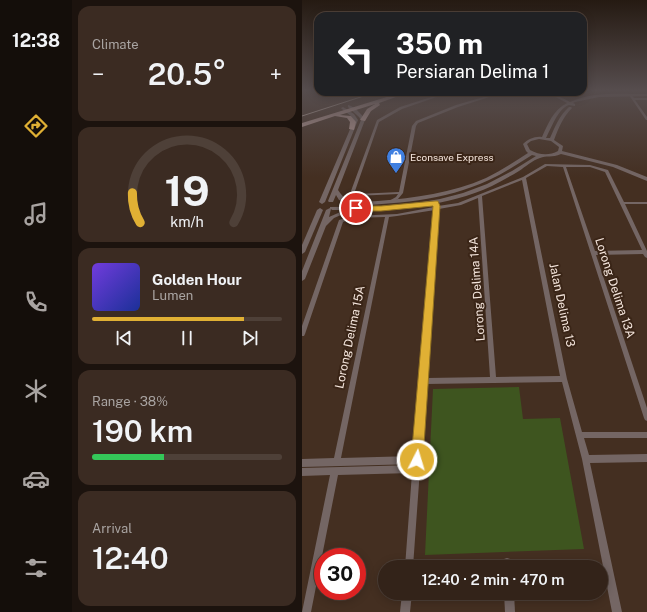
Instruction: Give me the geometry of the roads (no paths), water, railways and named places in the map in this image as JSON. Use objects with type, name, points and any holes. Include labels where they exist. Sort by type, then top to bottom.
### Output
[{"type":"highway","points":[[302,126],[322,120]]},
{"type":"highway","points":[[351,120],[353,122],[352,129]]},
{"type":"street","points":[[322,227],[320,210],[318,206],[322,202],[355,120]]},
{"type":"street","points":[[302,279],[322,227],[332,206],[335,189],[363,120]]},
{"type":"street","points":[[381,120],[376,124],[353,191],[354,194],[400,193],[411,201]]},
{"type":"street","points":[[390,202],[397,198],[400,193],[414,126],[417,122],[423,120]]},
{"type":"street","points":[[544,138],[553,120]]},
{"type":"street","points":[[552,140],[560,120]]},
{"type":"street","points":[[561,150],[560,144],[544,138],[530,140],[525,144],[525,149],[539,156],[552,156],[561,150],[618,163],[647,175]]},
{"type":"street","points":[[561,150],[615,166],[647,179]]},
{"type":"street","points":[[302,252],[320,210],[332,206],[356,206],[411,201],[438,196],[469,187],[510,169],[531,153]]},
{"type":"street","points":[[335,189],[341,199],[356,206],[381,209],[436,206],[473,192],[513,174],[539,156]]},
{"type":"street","name":"Lorong Delima 13A","points":[[564,165],[647,418]]},
{"type":"street","points":[[302,334],[339,223],[343,219],[352,217],[387,216],[480,197],[524,178],[543,166],[595,166],[604,169],[609,173],[646,254],[593,253]]},
{"type":"street","name":"Jalan Delima 13","points":[[524,178],[564,379],[586,459]]},
{"type":"street","points":[[410,560],[436,206],[438,196]]},
{"type":"street","name":"Lorong Delima 14A","points":[[480,197],[493,380]]},
{"type":"street","points":[[426,198],[436,206]]},
{"type":"street","points":[[322,202],[332,206]]},
{"type":"street","points":[[622,203],[647,203]]},
{"type":"street","points":[[322,227],[332,217],[356,206]]},
{"type":"street","name":"Lorong Delima 15A","points":[[337,462],[387,216]]},
{"type":"street","points":[[424,381],[564,379]]},
{"type":"street","points":[[579,435],[647,435]]},
{"type":"street","points":[[617,612],[586,459],[647,458]]},
{"type":"street","points":[[302,463],[337,462],[417,465]]},
{"type":"street","points":[[302,472],[417,465]]},
{"type":"street","points":[[306,612],[335,471]]},
{"type":"street","points":[[405,612],[406,600]]},
{"type":"street","points":[[509,600],[510,612]]},
{"type":"place","name":"Econsave Express","points":[[396,174]]}]
